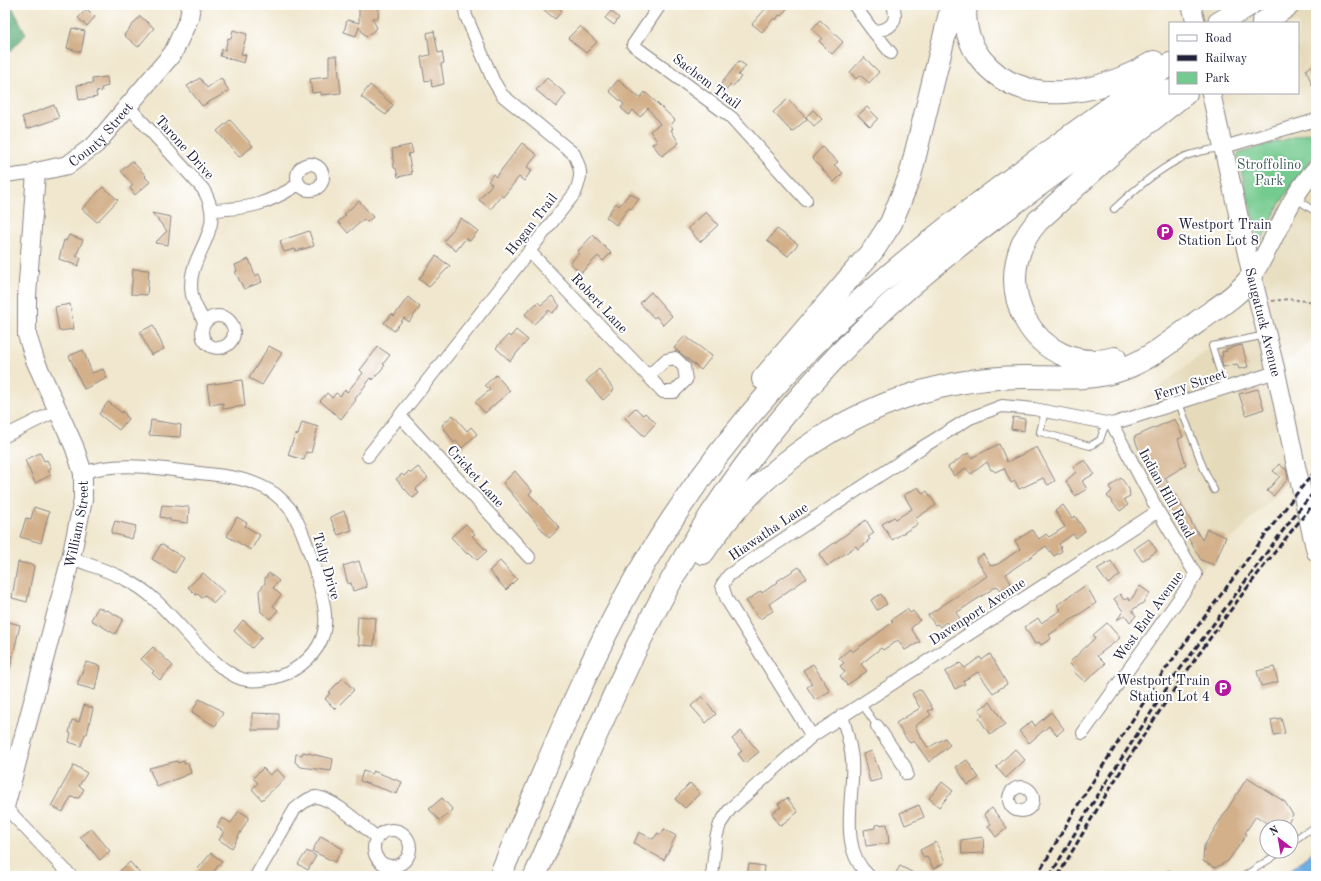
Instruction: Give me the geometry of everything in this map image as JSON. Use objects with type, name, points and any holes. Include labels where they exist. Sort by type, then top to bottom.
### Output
[{"type":"highway","points":[[666,530],[698,467],[728,423],[874,249],[891,223],[910,176],[952,5]]},
{"type":"highway","points":[[966,5],[967,32],[980,58],[998,75],[1025,88],[1063,93],[1090,89],[1126,77],[1169,53]]},
{"type":"highway","points":[[1221,22],[1250,5]]},
{"type":"highway","points":[[1227,22],[1250,5]]},
{"type":"highway","points":[[500,876],[607,632],[633,583],[710,464],[760,403],[802,357],[871,291],[955,222],[1169,65]]},
{"type":"highway","points":[[535,876],[620,682],[654,611],[713,512],[758,448],[834,359],[890,305],[950,254],[1169,92]]},
{"type":"highway","points":[[1185,94],[1115,150],[1031,228],[1022,244],[1016,263],[1014,282],[1017,302],[1028,325],[1045,343],[1062,354],[1072,358],[1098,361],[1117,358],[1143,346],[1241,277],[1252,276]]},
{"type":"highway","points":[[620,682],[660,623],[695,565],[724,524],[760,484],[815,441],[851,420],[879,407],[943,387],[993,379],[1095,376],[1121,370],[1143,360],[1188,328],[1243,288],[1252,276]]},
{"type":"street","name":"County Street","points":[[5,176],[36,172],[68,165],[96,144],[129,107],[173,53],[189,18],[191,5]]},
{"type":"street","name":"Hogan Trail","points":[[368,456],[575,193],[580,180],[581,168],[574,154],[502,96],[493,80],[466,16],[464,5]]},
{"type":"street","name":"Sachem Trail","points":[[660,5],[633,45],[731,117],[806,200]]},
{"type":"street","points":[[854,5],[873,31],[892,53]]},
{"type":"street","points":[[873,31],[884,30],[892,25],[896,13],[892,5]]},
{"type":"street","points":[[1192,5],[1196,22]]},
{"type":"street","name":"Saugatuck Avenue","points":[[1212,94],[1252,276],[1276,372],[1316,552]]},
{"type":"street","name":"Tarone Drive","points":[[129,107],[204,190],[210,201],[212,210],[212,225],[193,267],[191,293],[194,303],[205,323]]},
{"type":"street","points":[[1224,147],[1316,120]]},
{"type":"street","points":[[1252,276],[1263,260],[1283,216],[1304,181],[1316,169]]},
{"type":"street","name":"William Street","points":[[5,807],[71,558],[83,500],[83,473],[74,446],[35,360],[27,335],[27,296],[36,172]]},
{"type":"street","points":[[212,210],[258,205],[277,198],[299,184]]},
{"type":"street","name":"Robert Lane","points":[[529,250],[648,376]]},
{"type":"street","name":"Ferry Street","points":[[1109,424],[1276,372]]},
{"type":"street","name":"Hiawatha Lane","points":[[812,736],[727,600],[722,585],[729,575],[921,448],[970,418],[1002,406],[1045,411],[1109,424]]},
{"type":"street","points":[[5,436],[58,410]]},
{"type":"street","name":"Cricket Lane","points":[[400,416],[528,557]]},
{"type":"street","name":"Indian Hill Road","points":[[1109,424],[1196,576]]},
{"type":"street","name":"Tally Drive","points":[[71,558],[127,579],[138,586],[154,598],[214,660],[228,672],[244,680],[262,680],[279,677],[294,670],[309,659],[320,644],[325,624],[323,600],[302,531],[291,510],[275,494],[255,483],[233,477],[140,466],[101,467],[83,473]]},
{"type":"street","name":"Davenport Avenue","points":[[812,736],[1158,510]]},
{"type":"street","name":"West End Avenue","points":[[1083,733],[1196,576]]},
{"type":"street","points":[[842,715],[849,740],[852,761],[850,830],[855,857],[869,876]]},
{"type":"street","points":[[877,726],[906,767],[907,774]]},
{"type":"street","points":[[712,876],[716,838],[720,824],[730,809],[812,736]]},
{"type":"street","points":[[256,876],[295,810],[305,801],[315,797],[332,803],[378,838]]},
{"type":"street","points":[[5,807],[71,876]]},
{"type":"lane","points":[[1114,209],[1138,186],[1179,160],[1188,156],[1224,147]]},
{"type":"lane","points":[[1294,198],[1316,212]]},
{"type":"lane","points":[[1225,388],[1212,346],[1267,335]]},
{"type":"lane","points":[[1179,403],[1203,467],[1214,490]]},
{"type":"lane","points":[[1045,411],[1040,432],[1090,446],[1100,440],[1109,424]]},
{"type":"lane","points":[[861,703],[877,726]]},
{"type":"lane","points":[[1299,837],[1316,827]]},
{"type":"lane","points":[[1244,876],[1270,859]]},
{"type":"path","points":[[1269,302],[1288,299],[1316,302]]},
{"type":"shaded area","points":[[1191,5],[1316,5],[1316,336],[1279,370],[1297,473],[1196,575],[1112,424],[1212,346],[1267,335],[1211,94],[1299,94],[1299,22],[1196,22]]},
{"type":"green space","points":[[5,5],[11,5],[26,34],[5,57]]},
{"type":"green space","name":"Stroffolino Park","points":[[1316,130],[1316,154],[1300,174],[1279,205],[1260,243],[1237,154]]},
{"type":"water","points":[[1316,849],[1316,876],[1285,876],[1285,874]]},
{"type":"building","points":[[359,5],[379,5],[378,18],[372,18],[377,28],[366,37],[359,27],[356,36],[344,32],[347,20],[359,23]]},
{"type":"building","points":[[538,5],[555,5],[562,11],[555,19]]},
{"type":"building","points":[[769,5],[790,5],[781,16],[779,15],[776,20],[774,18],[762,32],[752,24]]},
{"type":"building","points":[[87,9],[95,17],[87,26],[78,18]]},
{"type":"building","points":[[611,11],[619,18],[614,25],[605,18]]},
{"type":"building","points":[[140,16],[154,28],[138,47],[124,35]]},
{"type":"building","points":[[820,20],[843,42],[832,54],[819,41],[822,38],[812,29]]},
{"type":"building","points":[[580,26],[597,42],[586,53],[568,38]]},
{"type":"building","points":[[72,28],[85,31],[81,52],[67,48]]},
{"type":"building","points":[[233,30],[247,34],[241,54],[246,55],[244,63],[220,56],[222,49],[225,50],[228,38],[231,39]]},
{"type":"building","points":[[434,31],[438,53],[442,52],[444,63],[441,64],[444,84],[432,87],[431,80],[425,81],[421,57],[430,55],[427,33]]},
{"type":"building","points":[[329,56],[337,56],[341,93],[321,95],[321,92],[312,93],[310,79],[329,77]]},
{"type":"building","points":[[864,57],[879,72],[869,83],[860,75],[856,79],[850,72]]},
{"type":"building","points":[[739,61],[746,66],[738,75],[741,77],[733,86],[731,84],[724,93],[718,88]]},
{"type":"building","points":[[1316,63],[1316,94],[1306,70]]},
{"type":"building","points":[[107,77],[108,86],[101,88],[102,91],[96,92],[97,97],[79,100],[77,85],[93,83],[92,79]]},
{"type":"building","points":[[200,78],[207,88],[221,78],[229,91],[202,106],[187,86]]},
{"type":"building","points":[[547,78],[566,94],[556,107],[536,90]]},
{"type":"building","points":[[618,80],[640,98],[645,92],[675,120],[671,125],[673,129],[671,130],[679,143],[662,156],[652,144],[657,141],[650,131],[660,124],[648,108],[640,117],[633,110],[629,115],[621,108],[624,104],[609,91]]},
{"type":"building","points":[[370,85],[393,105],[386,115],[361,97]]},
{"type":"building","points":[[788,99],[807,119],[792,132],[773,112]]},
{"type":"building","points":[[54,105],[59,118],[27,129],[22,117]]},
{"type":"building","points":[[867,107],[878,118],[870,127],[858,115]]},
{"type":"building","points":[[813,110],[822,119],[814,126],[806,117]]},
{"type":"building","points":[[230,120],[253,146],[239,157],[217,131]]},
{"type":"building","points":[[522,143],[537,155],[527,167],[532,170],[524,181],[519,177],[491,209],[479,200],[492,184],[488,181],[493,174],[496,177]]},
{"type":"building","points":[[411,145],[413,153],[408,154],[412,174],[398,177],[396,168],[394,168],[392,149]]},
{"type":"building","points":[[822,147],[838,162],[834,165],[843,173],[834,182],[812,158]]},
{"type":"building","points":[[132,161],[150,182],[135,195],[130,188],[133,185],[121,171]]},
{"type":"building","points":[[103,187],[118,200],[97,222],[82,209]]},
{"type":"building","points":[[630,193],[639,199],[631,209],[629,208],[616,225],[606,217],[616,203],[619,206]]},
{"type":"building","points":[[359,201],[373,217],[367,222],[364,219],[348,233],[338,222],[346,215],[344,214]]},
{"type":"building","points":[[706,212],[718,225],[700,242],[688,228]]},
{"type":"building","points":[[152,213],[171,217],[168,245],[155,243],[167,231]]},
{"type":"building","points":[[461,218],[478,231],[470,241],[466,238],[456,251],[444,241]]},
{"type":"building","points":[[777,229],[798,244],[788,256],[767,241]]},
{"type":"building","points":[[309,231],[314,246],[296,251],[295,249],[284,252],[280,241]]},
{"type":"building","points":[[69,235],[83,240],[76,256],[81,258],[78,266],[59,259],[64,240],[66,241]]},
{"type":"building","points":[[593,235],[611,253],[603,261],[598,256],[581,273],[570,263],[579,253],[578,251]]},
{"type":"building","points":[[436,256],[450,266],[429,287],[419,279]]},
{"type":"building","points":[[249,259],[255,276],[259,274],[262,282],[244,289],[235,272],[237,271],[235,265]]},
{"type":"building","points":[[133,269],[149,270],[147,295],[131,294]]},
{"type":"building","points":[[651,292],[672,316],[663,325],[656,316],[654,318],[640,303]]},
{"type":"building","points":[[552,296],[560,306],[552,313],[549,310],[534,324],[525,314],[538,302],[541,305]]},
{"type":"building","points":[[408,297],[420,307],[409,322],[404,318],[394,331],[384,323],[392,314],[394,316]]},
{"type":"building","points":[[70,304],[74,329],[59,331],[55,307]]},
{"type":"building","points":[[153,325],[164,349],[151,355],[140,332]]},
{"type":"building","points":[[516,330],[528,340],[510,361],[496,348],[508,335],[510,337]]},
{"type":"building","points":[[685,336],[712,356],[701,370],[674,348]]},
{"type":"building","points":[[1242,345],[1248,367],[1239,369],[1237,364],[1223,367],[1221,356],[1223,356],[1222,352],[1227,351],[1226,349]]},
{"type":"building","points":[[269,346],[282,353],[262,385],[249,378]]},
{"type":"building","points":[[378,347],[390,355],[383,364],[385,365],[373,380],[371,378],[341,419],[320,401],[327,393],[332,398],[336,393],[340,396],[345,390],[347,392],[363,373],[360,370]]},
{"type":"building","points":[[83,350],[92,373],[103,369],[107,378],[84,389],[69,356]]},
{"type":"building","points":[[599,369],[614,390],[603,400],[586,381]]},
{"type":"building","points":[[496,375],[510,391],[485,413],[475,402],[490,390],[485,385]]},
{"type":"building","points":[[242,380],[245,406],[223,409],[223,403],[210,405],[207,385]]},
{"type":"building","points":[[1258,389],[1264,409],[1246,415],[1239,394]]},
{"type":"building","points":[[108,402],[122,413],[123,411],[128,419],[119,430],[99,414]]},
{"type":"building","points":[[635,408],[643,415],[645,413],[656,423],[644,436],[625,418]]},
{"type":"building","points":[[453,415],[467,431],[471,427],[477,434],[462,448],[456,441],[454,443],[442,425]]},
{"type":"building","points":[[1013,417],[1025,419],[1024,431],[1011,429]]},
{"type":"building","points":[[1175,419],[1183,437],[1178,439],[1186,465],[1165,478],[1202,540],[1207,529],[1226,537],[1214,565],[1201,560],[1143,460],[1134,437]]},
{"type":"building","points":[[151,420],[181,425],[180,437],[149,435]]},
{"type":"building","points":[[302,422],[318,427],[311,453],[306,452],[304,460],[288,455],[295,434],[298,435]]},
{"type":"building","points":[[999,444],[1007,462],[1037,447],[1055,481],[1048,485],[1043,478],[1019,489],[1015,481],[1011,483],[1004,468],[995,472],[991,470],[987,462],[971,474],[966,468],[954,476],[948,467],[968,453],[971,458]]},
{"type":"building","points":[[40,453],[44,461],[47,460],[51,468],[48,470],[51,475],[35,483],[25,460]]},
{"type":"building","points":[[1085,460],[1094,474],[1082,481],[1087,489],[1075,496],[1066,481],[1076,472],[1073,467]]},
{"type":"building","points":[[1279,464],[1285,469],[1286,468],[1288,479],[1273,496],[1267,491],[1280,476],[1273,471]]},
{"type":"building","points":[[418,467],[428,478],[416,489],[419,493],[413,498],[396,479],[402,474],[404,476],[409,471],[411,473]]},
{"type":"building","points":[[515,471],[532,491],[529,494],[560,528],[549,538],[503,483]]},
{"type":"building","points":[[1121,478],[1129,489],[1130,496],[1124,499],[1128,505],[1120,511],[1107,496],[1112,491],[1109,487]]},
{"type":"building","points":[[918,487],[923,494],[927,491],[936,505],[915,519],[918,524],[892,540],[882,524],[894,517],[896,519],[912,509],[904,495]]},
{"type":"building","points":[[162,505],[189,507],[188,523],[170,521],[170,519],[160,517]]},
{"type":"building","points":[[1063,505],[1072,518],[1075,516],[1085,531],[1076,538],[1073,534],[1059,544],[1062,551],[1054,556],[1046,546],[1006,574],[1011,584],[1001,590],[997,586],[956,613],[960,618],[949,625],[946,622],[940,627],[938,624],[935,625],[928,615],[987,576],[976,559],[983,554],[991,566],[998,564],[1020,549],[1015,541],[1032,530],[1039,539],[1046,534],[1049,537],[1065,527],[1055,511]]},
{"type":"building","points":[[34,507],[49,512],[41,543],[20,537],[26,518],[31,519]]},
{"type":"building","points":[[344,511],[352,530],[338,535],[330,517]]},
{"type":"building","points":[[237,517],[247,523],[245,526],[260,535],[251,550],[227,536]]},
{"type":"building","points":[[866,520],[874,533],[868,537],[870,539],[867,541],[868,542],[858,549],[856,546],[827,566],[819,554]]},
{"type":"building","points":[[115,521],[136,526],[132,539],[111,533]]},
{"type":"building","points":[[466,524],[475,534],[472,536],[487,551],[477,560],[469,552],[467,554],[451,537]]},
{"type":"building","points":[[1149,539],[1157,551],[1142,561],[1134,549]]},
{"type":"building","points":[[161,544],[184,558],[175,573],[152,559]]},
{"type":"building","points":[[359,561],[367,587],[353,591],[351,583],[348,584],[343,566]]},
{"type":"building","points":[[500,561],[517,579],[506,590],[489,571]]},
{"type":"building","points":[[1111,561],[1120,575],[1108,584],[1097,569]]},
{"type":"building","points":[[18,562],[33,565],[34,567],[27,602],[12,598]]},
{"type":"building","points":[[799,567],[807,578],[769,604],[773,611],[760,619],[746,601],[761,591],[762,593]]},
{"type":"building","points":[[203,573],[224,592],[214,603],[205,595],[202,598],[198,594],[196,595],[188,587]]},
{"type":"building","points":[[269,573],[279,581],[273,588],[281,595],[273,606],[278,610],[270,619],[261,612],[259,591],[265,583],[265,578]]},
{"type":"building","points":[[1086,585],[1096,603],[1049,635],[1051,639],[1041,645],[1039,642],[1035,644],[1025,627],[1038,618],[1041,623],[1061,610],[1057,605]]},
{"type":"building","points":[[1140,586],[1150,593],[1143,603],[1132,610],[1136,616],[1130,622],[1125,615],[1117,620],[1123,611],[1114,599],[1120,594],[1124,600],[1128,598],[1130,601]]},
{"type":"building","points":[[881,594],[887,604],[877,610],[871,600]]},
{"type":"building","points":[[98,607],[123,619],[115,634],[91,620]]},
{"type":"building","points":[[907,609],[910,613],[913,611],[920,620],[911,628],[920,642],[905,650],[898,640],[883,650],[881,648],[861,664],[867,671],[847,685],[840,676],[845,672],[840,666],[844,663],[839,658],[850,649],[852,652],[869,640],[893,622],[891,620]]},
{"type":"building","points":[[358,616],[376,618],[374,646],[359,645],[359,636],[357,635]]},
{"type":"building","points":[[243,620],[262,637],[252,648],[234,631]]},
{"type":"building","points":[[5,621],[20,625],[9,673],[5,673]]},
{"type":"building","points":[[1107,623],[1120,638],[1097,656],[1105,664],[1085,682],[1074,672],[1075,669],[1069,663],[1095,638],[1093,635]]},
{"type":"building","points":[[153,647],[173,666],[160,680],[152,673],[154,671],[141,659]]},
{"type":"building","points":[[990,654],[1007,684],[993,693],[978,672],[963,681],[965,684],[955,689],[945,672],[960,663],[965,668],[980,657],[982,660]]},
{"type":"building","points":[[86,662],[100,666],[95,690],[77,685]]},
{"type":"building","points":[[813,664],[830,691],[815,700],[807,687],[812,684],[803,670]]},
{"type":"building","points":[[1274,667],[1278,682],[1261,686],[1257,671]]},
{"type":"building","points":[[343,678],[354,690],[335,709],[325,699],[330,693],[329,692]]},
{"type":"building","points":[[919,690],[922,691],[933,709],[928,711],[931,715],[915,726],[919,734],[928,748],[945,738],[950,745],[929,762],[914,741],[910,743],[908,741],[896,723],[920,708],[912,694]]},
{"type":"building","points":[[702,696],[716,714],[706,723],[691,706]]},
{"type":"building","points":[[199,699],[217,708],[223,713],[215,726],[192,712]]},
{"type":"building","points":[[990,702],[1005,724],[990,735],[979,718],[983,715],[979,710]]},
{"type":"building","points":[[84,705],[93,708],[87,734],[85,734],[81,746],[69,742],[71,733],[69,733],[72,720],[79,722]]},
{"type":"building","points":[[1051,712],[1064,729],[1057,735],[1049,726],[1029,743],[1019,731],[1032,721],[1035,726]]},
{"type":"building","points":[[252,713],[279,714],[279,730],[252,730]]},
{"type":"building","points":[[1281,718],[1285,733],[1274,735],[1271,720]]},
{"type":"building","points":[[741,731],[759,752],[745,763],[738,754],[742,751],[732,739]]},
{"type":"building","points":[[1015,749],[1025,760],[1006,778],[996,767]]},
{"type":"building","points":[[872,751],[882,779],[870,782],[863,754]]},
{"type":"building","points":[[303,752],[333,759],[331,771],[301,767],[295,762],[296,754],[302,755]]},
{"type":"building","points":[[967,760],[979,778],[968,785],[956,767]]},
{"type":"building","points":[[177,761],[178,763],[184,761],[184,764],[188,763],[191,773],[157,787],[149,768]]},
{"type":"building","points":[[74,765],[87,773],[79,786],[84,789],[79,798],[71,797],[63,812],[51,806]]},
{"type":"building","points":[[263,768],[270,775],[277,769],[285,778],[262,800],[252,789],[258,783],[253,778]]},
{"type":"building","points":[[363,771],[372,774],[373,771],[402,782],[397,794],[360,781]]},
{"type":"building","points":[[1247,778],[1285,802],[1293,815],[1290,819],[1260,819],[1256,816],[1245,833],[1247,834],[1228,861],[1215,868],[1203,861],[1204,846]]},
{"type":"building","points":[[942,782],[953,791],[939,807],[929,798]]},
{"type":"building","points":[[690,783],[700,793],[685,808],[675,799]]},
{"type":"building","points":[[442,798],[453,810],[440,821],[429,809]]},
{"type":"building","points":[[787,798],[798,812],[781,825],[778,824],[772,813],[781,807],[778,804]]},
{"type":"building","points":[[919,805],[924,817],[905,825],[900,813]]},
{"type":"building","points":[[992,808],[1007,828],[996,837],[988,826],[991,824],[984,814]]},
{"type":"building","points":[[239,811],[249,817],[232,848],[219,840],[224,832],[217,827],[222,818],[231,823]]},
{"type":"building","points":[[887,824],[889,843],[866,846],[864,830],[875,828],[875,825]]},
{"type":"building","points":[[91,828],[110,851],[100,860],[80,837]]},
{"type":"building","points":[[664,829],[676,836],[664,860],[634,843],[639,832],[653,839],[658,833],[661,835]]},
{"type":"building","points":[[321,836],[343,849],[335,862],[312,851]]},
{"type":"building","points":[[983,837],[984,853],[962,854],[961,840]]},
{"type":"building","points":[[936,842],[945,862],[933,868],[927,857],[924,858],[920,850]]},
{"type":"building","points":[[307,851],[316,856],[308,870],[298,864]]},
{"type":"building","points":[[211,853],[222,861],[210,876],[192,876]]},
{"type":"building","points":[[130,862],[142,876],[115,876],[123,868]]},
{"type":"building","points":[[749,864],[764,866],[763,876],[747,876]]},
{"type":"building","points":[[900,866],[919,876],[894,876]]},
{"type":"railway","points":[[1037,876],[1079,803],[1162,674],[1293,498],[1316,470]]},
{"type":"railway","points":[[1050,876],[1089,809],[1172,680],[1296,513],[1316,490]]},
{"type":"railway","points":[[1058,876],[1116,778],[1179,683],[1245,590],[1316,501]]},
{"type":"place","name":"Westport Train Station Lot 8","points":[[1165,232]]},
{"type":"place","name":"Westport Train Station Lot 4","points":[[1223,688]]}]
